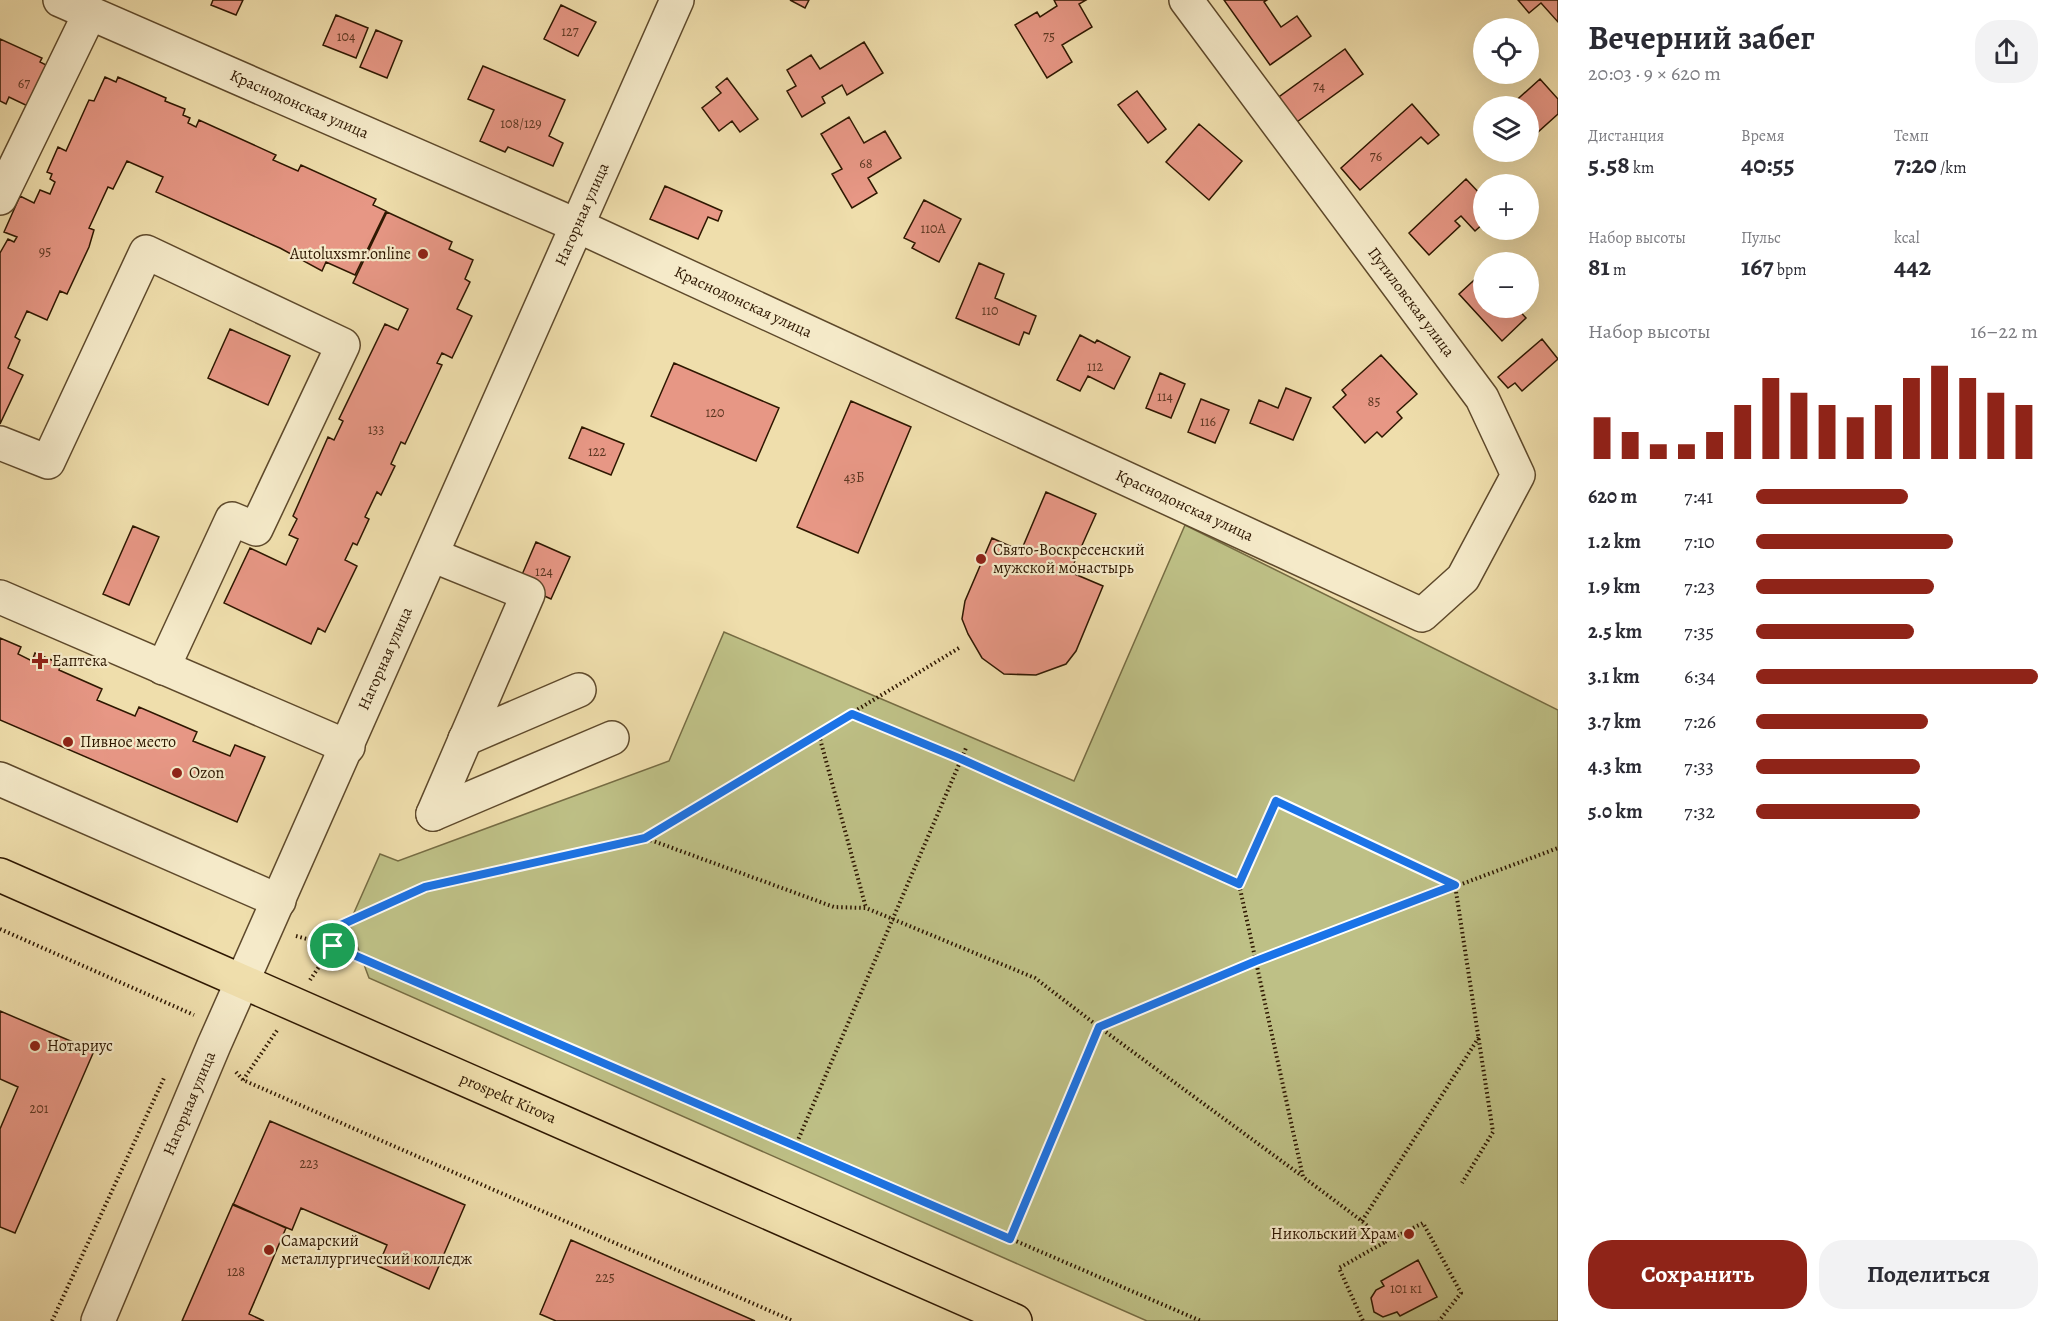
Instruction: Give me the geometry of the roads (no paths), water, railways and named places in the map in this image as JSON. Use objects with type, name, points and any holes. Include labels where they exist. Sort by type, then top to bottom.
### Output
[{"type":"main road","name":"prospekt Kirova","points":[[0,875],[1015,1321]]},
{"type":"street","name":"Краснодонская улица","points":[[60,0],[578,226],[1422,615]]},
{"type":"street","name":"Нагорная улица","points":[[98,1321],[214,1045],[244,982],[677,0]]},
{"type":"street","name":"Путиловская улица","points":[[1186,0],[1482,398],[1518,475],[1463,578],[1422,615]]},
{"type":"street","points":[[0,198],[2,199],[90,13]]},
{"type":"street","points":[[0,443],[48,462],[146,252],[344,345],[256,530],[232,519],[164,668]]},
{"type":"street","points":[[432,555],[528,594],[433,814],[612,738]]},
{"type":"street","points":[[0,597],[348,747]]},
{"type":"street","points":[[465,739],[579,690]]},
{"type":"street","points":[[0,778],[273,915]]},
{"type":"place","name":"Autoluxsmr.online","points":[[423,254]]},
{"type":"place","name":"Свято-Воскресенский мужской монастырь","points":[[981,559]]},
{"type":"place","name":"Еаптека","points":[[40,661]]},
{"type":"place","name":"Пивное место","points":[[68,742]]},
{"type":"place","name":"Ozon","points":[[177,773]]},
{"type":"place","name":"Нотариус","points":[[35,1046]]},
{"type":"place","name":"Никольский Храм","points":[[1409,1234]]},
{"type":"place","name":"Самарский металлургический колледж","points":[[269,1250]]}]
